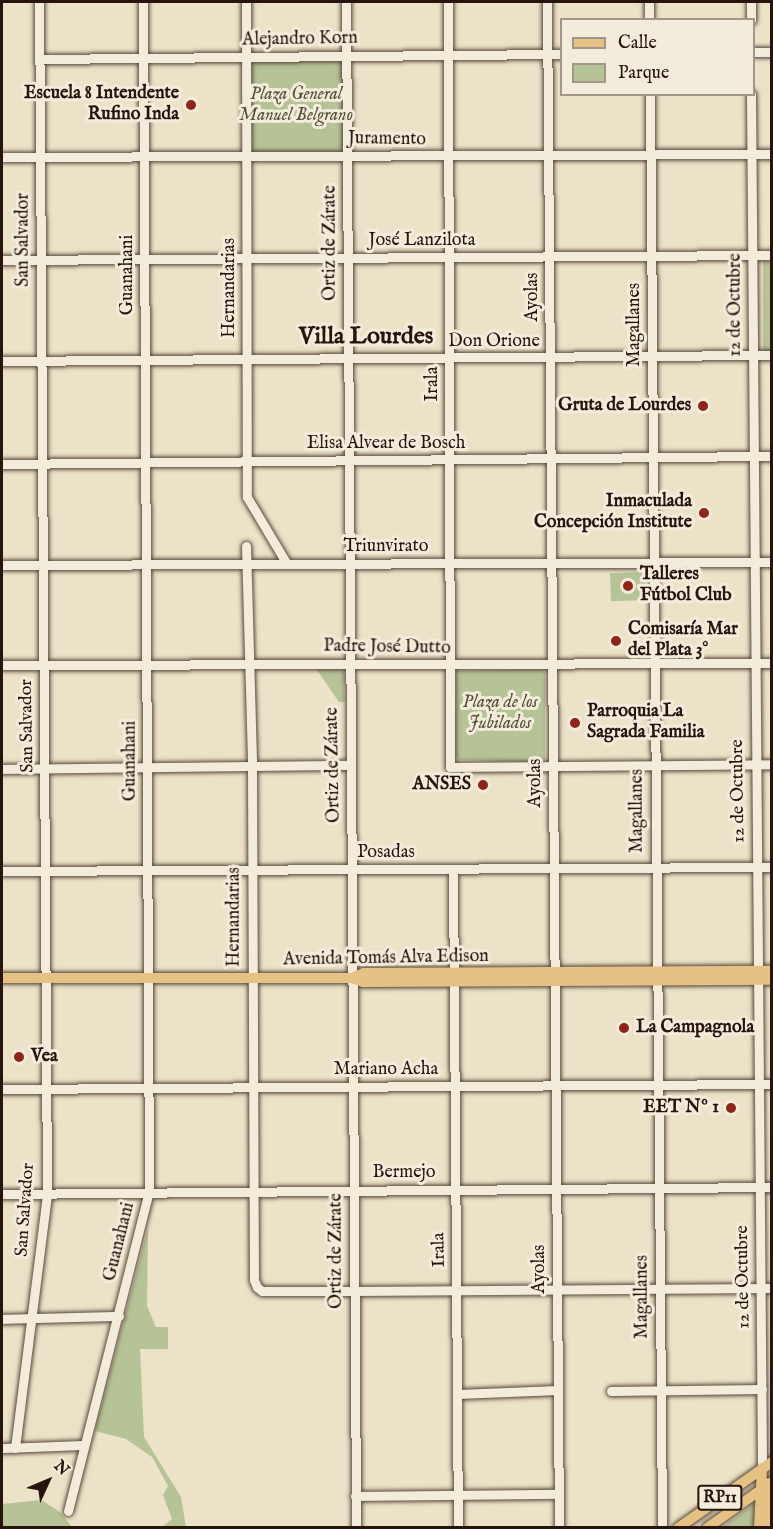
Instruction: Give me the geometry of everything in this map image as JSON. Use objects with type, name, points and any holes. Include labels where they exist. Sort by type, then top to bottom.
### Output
[{"type":"main road","name":"Avenida Tomás Alva Edison","points":[[757,976],[771,971]]},
{"type":"main road","name":"Avenida Tomás Alva Edison","points":[[352,978],[364,973],[453,977],[757,976],[771,980]]},
{"type":"main road","name":"Avenida Tomás Alva Edison","points":[[2,978],[352,978],[363,982],[453,977]]},
{"type":"main road","name":"12 de Octubre","points":[[765,1487],[767,1465]]},
{"type":"main road","name":"RP11","points":[[678,1527],[767,1465]]},
{"type":"main road","name":"RP11","points":[[707,1527],[765,1487]]},
{"type":"main road","points":[[759,1527],[765,1487]]},
{"type":"main road","points":[[765,1487],[766,1527]]},
{"type":"street","name":"San Salvador","points":[[15,1448],[47,1194],[39,2]]},
{"type":"street","name":"Guanahani","points":[[68,1511],[149,1192],[143,2]]},
{"type":"street","name":"Hernandarias","points":[[246,2],[247,497],[287,564]]},
{"type":"street","name":"Ortiz de Zárate","points":[[346,2],[356,1527]]},
{"type":"street","name":"Irala","points":[[448,2],[450,460],[447,563],[450,767],[553,767]]},
{"type":"street","name":"Ayolas","points":[[547,2],[559,1527]]},
{"type":"street","points":[[649,2],[650,18]]},
{"type":"street","points":[[751,2],[751,18]]},
{"type":"street","points":[[755,52],[771,52]]},
{"type":"street","name":"Alejandro Korn","points":[[39,59],[560,54]]},
{"type":"street","name":"Magallanes","points":[[650,96],[655,1085],[659,1188],[662,1527]]},
{"type":"street","name":"12 de Octubre","points":[[751,96],[760,1288],[762,1389],[767,1465]]},
{"type":"street","name":"Juramento","points":[[2,158],[144,156],[448,158],[771,154]]},
{"type":"street","name":"José Lanzilota","points":[[2,260],[771,255]]},
{"type":"street","name":"Don Orione","points":[[2,361],[771,355]]},
{"type":"street","name":"Elisa Alvear de Bosch","points":[[2,464],[771,456]]},
{"type":"street","name":"Hernandarias","points":[[246,546],[252,767],[254,1280],[262,1291],[354,1291]]},
{"type":"street","name":"Triunvirato","points":[[2,565],[771,561]]},
{"type":"street","name":"Padre José Dutto","points":[[2,665],[771,663]]},
{"type":"street","points":[[553,767],[771,764]]},
{"type":"street","points":[[2,769],[351,765]]},
{"type":"street","name":"Posadas","points":[[2,871],[771,867]]},
{"type":"street","name":"Irala","points":[[453,869],[458,1527]]},
{"type":"street","name":"Mariano Acha","points":[[2,1089],[771,1084]]},
{"type":"street","name":"Bermejo","points":[[2,1194],[771,1186]]},
{"type":"street","points":[[354,1291],[771,1288]]},
{"type":"street","points":[[2,1319],[119,1316]]},
{"type":"street","points":[[611,1391],[762,1389]]},
{"type":"street","points":[[457,1394],[558,1390]]},
{"type":"street","points":[[2,1448],[84,1445]]},
{"type":"street","points":[[356,1496],[559,1494]]},
{"type":"green space","name":"Plaza General Manuel Belgrano","points":[[246,56],[347,56],[347,156],[246,156]]},
{"type":"green space","points":[[763,261],[771,261],[771,351],[763,351]]},
{"type":"green space","name":"Talleres Fútbol Club","points":[[645,572],[646,600],[611,601],[610,573]]},
{"type":"green space","points":[[315,667],[344,669],[345,702],[339,702]]},
{"type":"green space","name":"Plaza de los Jubilados","points":[[540,669],[545,672],[545,759],[540,762],[458,760],[455,755],[456,671]]},
{"type":"green space","points":[[148,1228],[147,1306],[156,1327],[168,1327],[168,1349],[140,1349],[144,1437],[181,1497],[186,1527],[162,1527],[172,1519],[163,1495],[168,1486],[152,1457],[126,1439],[95,1431]]},
{"type":"green space","points":[[41,1500],[60,1512],[72,1527],[2,1527],[2,1504]]},
{"type":"green space","points":[[754,1504],[756,1527],[721,1528]]},
{"type":"place","name":"Escuela 8 Intendente Rufino Inda","points":[[191,105]]},
{"type":"place","name":"Gruta de Lourdes","points":[[703,406]]},
{"type":"place","name":"Inmaculada Concepción Institute","points":[[704,513]]},
{"type":"place","name":"Talleres Fútbol Club","points":[[628,586]]},
{"type":"place","name":"Comisaría Mar del Plata 3°","points":[[616,641]]},
{"type":"place","name":"Parroquia La Sagrada Familia","points":[[575,723]]},
{"type":"place","name":"ANSES","points":[[483,785]]},
{"type":"place","name":"La Campagnola","points":[[624,1028]]},
{"type":"place","name":"Vea","points":[[19,1057]]},
{"type":"place","name":"EET Nº 1","points":[[731,1108]]},
{"type":"district","name":"Villa Lourdes","points":[[366,337]]}]
